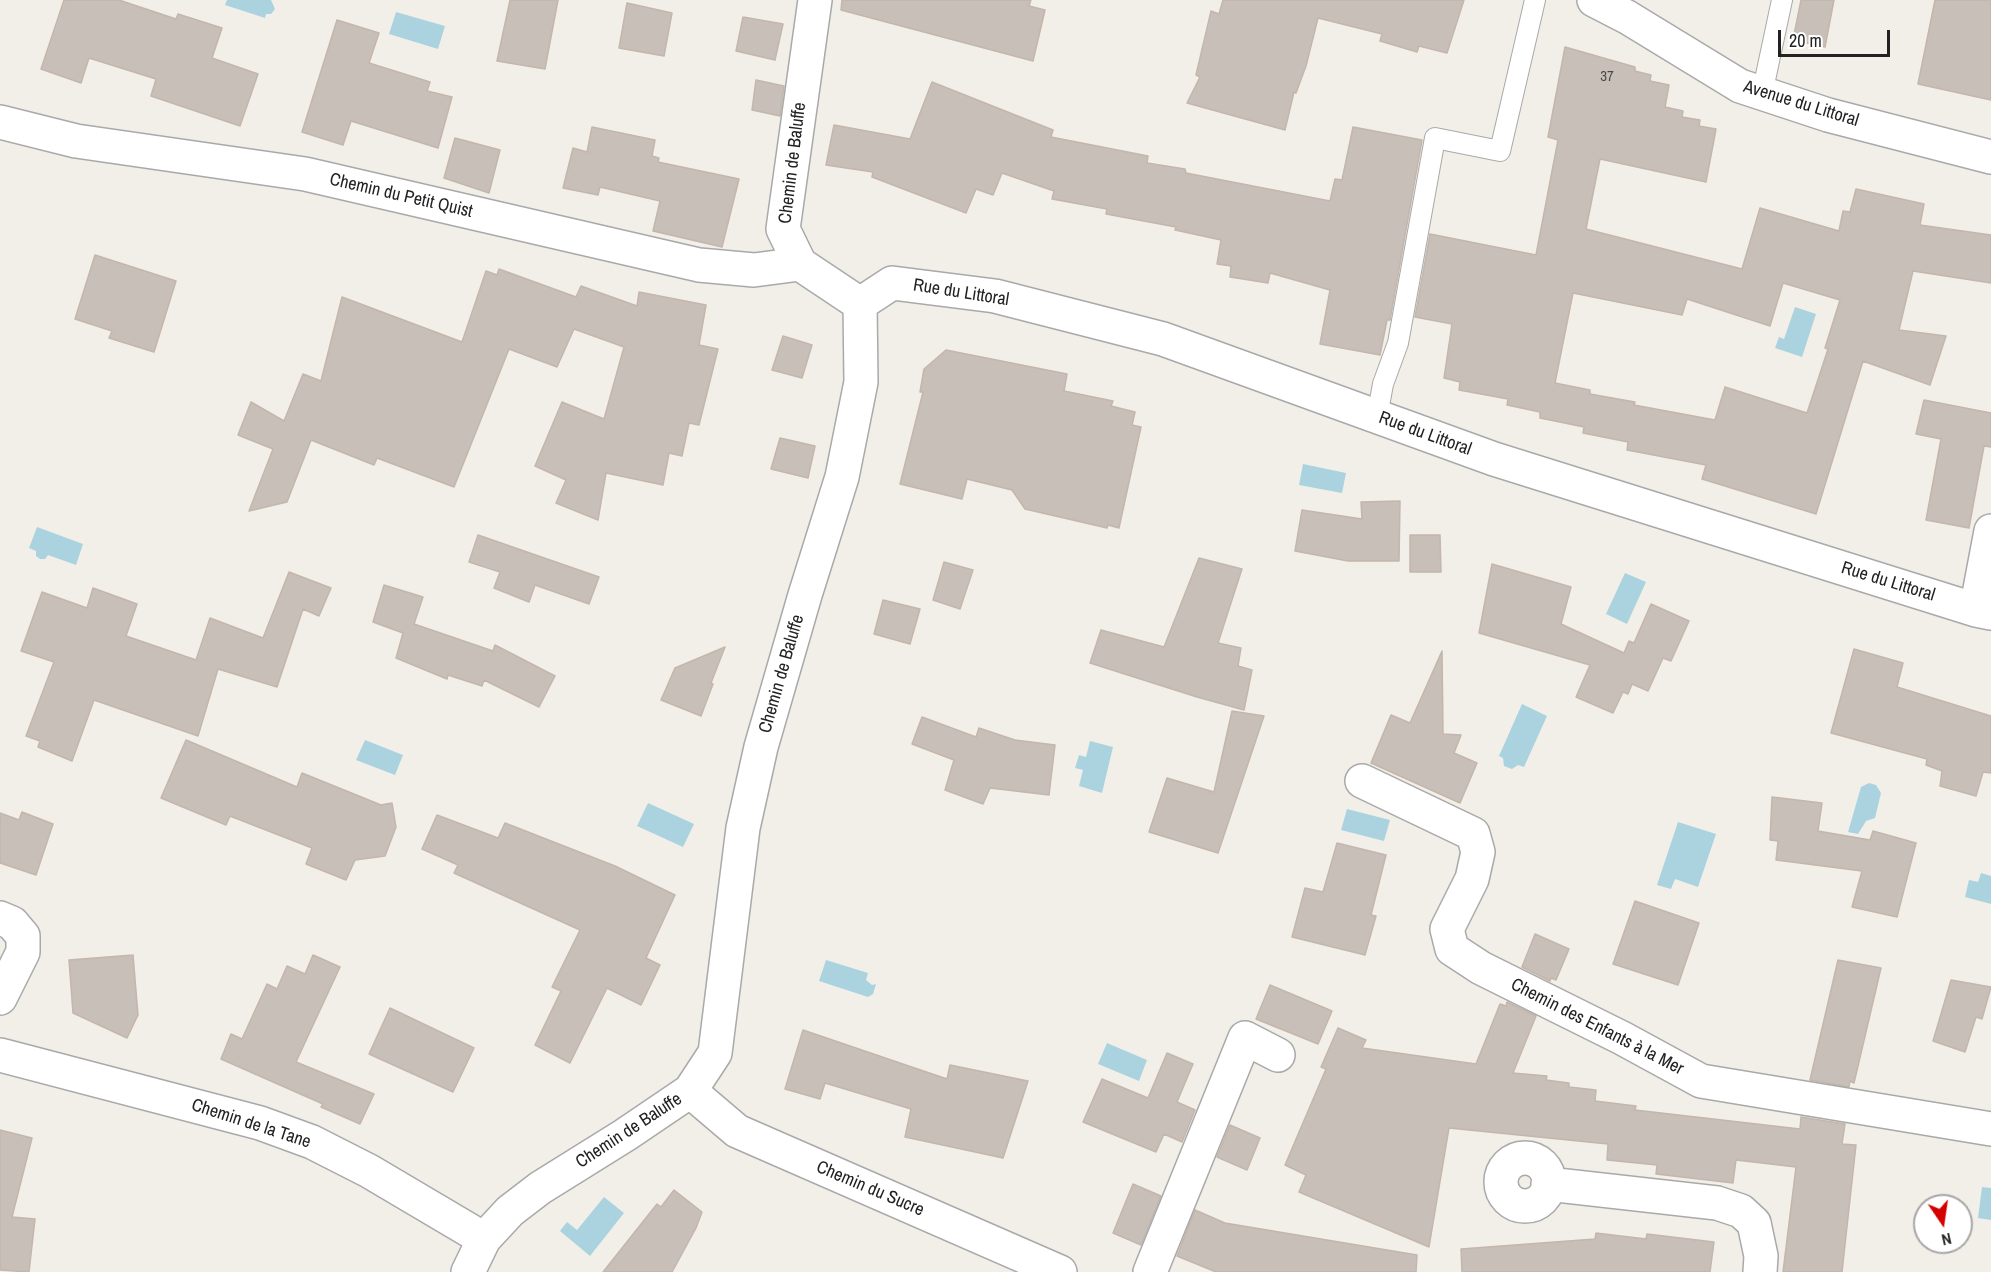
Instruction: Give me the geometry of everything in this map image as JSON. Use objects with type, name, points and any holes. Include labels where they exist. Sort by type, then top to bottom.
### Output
[{"type":"street","name":"Chemin de Baluffe","points":[[800,264],[783,229],[815,0]]},
{"type":"street","name":"Avenue du Littoral","points":[[1593,0],[1627,17],[1740,87],[1828,115],[1991,157]]},
{"type":"street","name":"Chemin du Petit Quist","points":[[0,122],[76,141],[304,174],[699,265],[754,270],[800,264]]},
{"type":"street","points":[[800,264],[860,304]]},
{"type":"street","name":"Rue du Littoral","points":[[860,304],[892,283],[995,296],[1163,339],[1505,463],[1984,611]]},
{"type":"street","name":"Chemin de Baluffe","points":[[468,1272],[484,1239],[510,1211],[540,1188],[625,1135],[690,1090],[715,1053],[743,828],[761,747],[842,477],[861,382],[860,304]]},
{"type":"street","points":[[1984,611],[1991,531]]},
{"type":"street","name":"Chemin des Enfants à la Mer","points":[[1362,781],[1473,834],[1478,852],[1472,879],[1447,929],[1452,949],[1481,969],[1622,1038],[1701,1081],[1991,1129]]},
{"type":"street","points":[[0,918],[12,923],[23,936],[23,952],[0,998]]},
{"type":"street","points":[[1150,1272],[1245,1038],[1278,1055]]},
{"type":"street","name":"Chemin de la Tane","points":[[0,1055],[260,1124],[312,1142],[369,1171],[484,1239]]},
{"type":"street","name":"Chemin du Sucre","points":[[690,1090],[736,1131],[1060,1272]]},
{"type":"street","points":[[1548,1184],[1717,1203],[1741,1211],[1754,1223],[1761,1256],[1760,1272]]},
{"type":"lane","points":[[1377,417],[1383,384],[1398,343],[1435,138],[1500,151],[1535,0]]},
{"type":"lane","points":[[1762,94],[1782,0]]},
{"type":"water","points":[[227,0],[271,0],[275,9],[271,14],[266,14],[265,18],[225,5]]},
{"type":"water","points":[[396,12],[445,26],[438,49],[389,34]]},
{"type":"water","points":[[1795,307],[1816,314],[1802,357],[1775,348],[1779,337],[1784,339]]},
{"type":"water","points":[[1303,464],[1346,473],[1342,493],[1299,485]]},
{"type":"water","points":[[37,527],[83,544],[76,565],[48,555],[45,559],[36,556],[36,551],[29,548]]},
{"type":"water","points":[[1625,573],[1646,582],[1627,624],[1606,614]]},
{"type":"water","points":[[1522,704],[1547,716],[1524,767],[1518,765],[1512,769],[1504,766],[1503,758],[1499,756]]},
{"type":"water","points":[[365,740],[403,755],[395,775],[356,760]]},
{"type":"water","points":[[1090,741],[1113,747],[1102,793],[1079,786],[1083,770],[1075,768],[1079,755],[1086,757]]},
{"type":"water","points":[[1869,783],[1876,785],[1881,793],[1875,818],[1866,821],[1858,834],[1848,832],[1861,787]]},
{"type":"water","points":[[648,803],[694,824],[683,847],[637,826]]},
{"type":"water","points":[[1347,809],[1390,820],[1384,841],[1341,830]]},
{"type":"water","points":[[1678,822],[1716,834],[1698,887],[1675,879],[1671,889],[1657,885]]},
{"type":"water","points":[[1981,873],[1991,876],[1991,904],[1965,897],[1969,880],[1978,882]]},
{"type":"water","points":[[826,960],[868,973],[866,980],[872,985],[876,984],[873,994],[868,997],[819,981]]},
{"type":"water","points":[[1107,1043],[1147,1060],[1139,1081],[1098,1064]]},
{"type":"water","points":[[1982,1187],[1991,1188],[1991,1220],[1978,1218]]},
{"type":"water","points":[[604,1197],[624,1213],[590,1256],[560,1231],[567,1222],[577,1230]]},
{"type":"building","points":[[64,0],[119,0],[176,19],[178,14],[222,28],[212,58],[258,74],[240,126],[151,96],[156,79],[89,58],[81,83],[41,69]]},
{"type":"building","points":[[510,0],[558,0],[545,69],[497,61]]},
{"type":"building","points":[[842,0],[1031,0],[1029,6],[1045,10],[1033,61],[841,10]]},
{"type":"building","points":[[1223,0],[1464,0],[1447,53],[1419,46],[1417,52],[1380,41],[1382,34],[1318,18],[1306,66],[1296,93],[1294,92],[1285,130],[1187,103],[1200,77],[1196,75],[1211,11],[1219,14]]},
{"type":"building","points":[[1801,0],[1834,0],[1825,47],[1793,40]]},
{"type":"building","points":[[1935,0],[1991,0],[1991,100],[1918,84]]},
{"type":"building","points":[[627,3],[672,13],[664,56],[619,48]]},
{"type":"building","points":[[743,17],[783,24],[775,60],[736,51]]},
{"type":"building","points":[[337,20],[379,33],[369,63],[430,82],[427,91],[452,97],[438,148],[351,121],[343,145],[302,132]]},
{"type":"building","points":[[1565,47],[1635,67],[1635,71],[1651,75],[1650,81],[1669,85],[1665,107],[1683,111],[1682,117],[1700,120],[1699,126],[1716,129],[1706,182],[1600,159],[1586,229],[1742,269],[1760,208],[1839,231],[1843,211],[1850,212],[1856,189],[1924,204],[1920,225],[1991,235],[1991,283],[1913,271],[1899,330],[1946,336],[1930,385],[1863,361],[1816,514],[1702,479],[1706,465],[1627,450],[1628,442],[1583,433],[1584,427],[1540,418],[1540,412],[1507,405],[1508,399],[1459,390],[1460,382],[1444,378],[1452,324],[1415,317],[1430,234],[1536,255],[1558,140],[1548,137]],"holes":[[[1783,283],[1840,300],[1825,348],[1828,349],[1807,413],[1725,387],[1715,420],[1634,405],[1635,402],[1590,394],[1590,390],[1555,383],[1573,293],[1682,315],[1687,299],[1770,326]]]},
{"type":"building","points":[[756,80],[784,86],[780,116],[752,110]]},
{"type":"building","points":[[932,82],[1053,130],[1051,137],[1148,156],[1147,163],[1185,169],[1186,173],[1330,201],[1335,179],[1342,180],[1353,127],[1422,140],[1390,320],[1387,320],[1380,355],[1320,344],[1330,290],[1270,273],[1268,283],[1230,277],[1231,266],[1217,264],[1221,240],[1175,230],[1176,227],[1106,214],[1107,209],[1052,199],[1054,191],[1002,173],[993,195],[976,189],[966,213],[872,177],[873,172],[826,165],[834,125],[910,139]]},
{"type":"building","points":[[592,127],[655,140],[652,156],[659,158],[658,162],[739,179],[722,247],[653,231],[660,201],[600,187],[598,195],[563,188],[573,148],[587,152]]},
{"type":"building","points":[[455,138],[500,150],[489,193],[444,178]]},
{"type":"building","points":[[95,255],[176,281],[154,352],[109,338],[112,331],[75,319]]},
{"type":"building","points":[[499,269],[576,297],[581,286],[637,306],[639,292],[706,305],[699,345],[718,349],[699,425],[689,423],[682,456],[669,453],[663,485],[606,473],[598,520],[556,503],[566,480],[535,466],[562,402],[604,419],[624,347],[574,329],[557,367],[509,349],[454,487],[377,458],[374,465],[311,440],[287,502],[249,511],[273,449],[238,435],[251,402],[284,421],[303,374],[321,381],[342,297],[462,342],[486,271],[497,275]]},
{"type":"building","points":[[783,336],[812,345],[802,378],[772,370]]},
{"type":"building","points":[[946,350],[1067,374],[1064,391],[1113,401],[1111,406],[1135,412],[1132,425],[1141,427],[1119,528],[1108,525],[1107,528],[1025,509],[1012,490],[967,479],[962,499],[900,484],[923,392],[920,392],[924,369]]},
{"type":"building","points":[[1924,400],[1991,413],[1991,447],[1984,446],[1969,528],[1926,520],[1941,439],[1916,434]]},
{"type":"building","points":[[780,438],[815,446],[808,478],[771,469]]},
{"type":"building","points":[[1400,501],[1399,561],[1348,561],[1295,551],[1302,510],[1362,519],[1361,502]]},
{"type":"building","points":[[478,535],[599,577],[589,604],[535,585],[529,602],[494,588],[500,572],[469,562]]},
{"type":"building","points":[[1410,535],[1440,535],[1441,572],[1410,572]]},
{"type":"building","points":[[1199,558],[1242,569],[1218,643],[1241,648],[1238,666],[1252,670],[1244,710],[1090,663],[1101,630],[1164,647]]},
{"type":"building","points":[[944,562],[973,570],[960,609],[933,600]]},
{"type":"building","points":[[1492,564],[1571,587],[1561,624],[1624,653],[1629,641],[1634,643],[1651,604],[1689,621],[1671,661],[1663,658],[1648,691],[1632,684],[1628,694],[1623,692],[1613,713],[1576,697],[1590,665],[1479,633]]},
{"type":"building","points":[[289,572],[331,588],[319,616],[303,609],[277,687],[218,669],[198,736],[94,700],[72,761],[38,747],[40,741],[26,736],[54,662],[21,651],[42,592],[87,608],[93,588],[137,604],[126,636],[196,660],[210,618],[263,638]]},
{"type":"building","points":[[384,585],[423,597],[414,624],[493,651],[495,645],[555,676],[539,707],[484,680],[482,686],[448,675],[447,679],[396,658],[403,633],[373,622]]},
{"type":"building","points":[[883,600],[920,609],[910,644],[874,634]]},
{"type":"building","points":[[725,647],[701,716],[661,700],[675,668]]},
{"type":"building","points":[[1854,649],[1903,663],[1897,687],[1991,716],[1991,773],[1983,772],[1976,796],[1940,786],[1942,771],[1926,765],[1927,759],[1831,733]]},
{"type":"building","points":[[1442,651],[1443,734],[1461,735],[1454,753],[1477,763],[1460,803],[1371,763],[1391,715],[1410,723]]},
{"type":"building","points":[[1232,711],[1264,716],[1218,853],[1149,832],[1167,778],[1214,792]]},
{"type":"building","points":[[922,717],[976,737],[979,728],[1015,740],[1055,745],[1049,795],[990,788],[983,804],[945,790],[954,760],[912,744]]},
{"type":"building","points":[[186,740],[297,787],[302,773],[381,805],[392,803],[396,827],[385,856],[355,860],[346,880],[306,864],[312,848],[230,816],[226,825],[161,798]]},
{"type":"building","points":[[1772,797],[1822,803],[1818,831],[1870,840],[1873,831],[1916,843],[1897,917],[1852,907],[1862,871],[1776,860],[1778,841],[1770,840]]},
{"type":"building","points":[[22,812],[53,824],[36,875],[0,863],[0,813],[19,820]]},
{"type":"building","points":[[437,815],[498,838],[505,823],[615,866],[675,895],[646,958],[660,965],[641,1005],[607,988],[570,1063],[535,1045],[561,991],[552,987],[580,930],[454,873],[458,865],[422,849]]},
{"type":"building","points":[[1337,843],[1386,855],[1371,915],[1376,916],[1365,955],[1292,937],[1305,888],[1323,892]]},
{"type":"building","points":[[1635,901],[1699,923],[1678,985],[1613,964]]},
{"type":"building","points":[[1535,934],[1569,949],[1556,980],[1551,978],[1550,981],[1522,967]]},
{"type":"building","points":[[133,955],[138,1015],[127,1038],[73,1013],[69,960]]},
{"type":"building","points":[[313,955],[340,967],[296,1062],[374,1094],[360,1124],[321,1107],[323,1104],[221,1059],[231,1034],[242,1039],[267,984],[277,989],[287,966],[305,974]]},
{"type":"building","points":[[1838,960],[1881,968],[1854,1083],[1850,1081],[1849,1087],[1810,1080]]},
{"type":"building","points":[[1951,980],[1991,987],[1982,1019],[1976,1017],[1965,1052],[1933,1041]]},
{"type":"building","points":[[1270,985],[1332,1011],[1318,1044],[1256,1019]]},
{"type":"building","points":[[1507,1002],[1536,1016],[1513,1073],[1547,1076],[1546,1080],[1569,1083],[1569,1087],[1596,1090],[1595,1101],[1636,1106],[1635,1110],[1800,1129],[1801,1117],[1845,1124],[1842,1144],[1856,1145],[1842,1272],[1783,1272],[1796,1167],[1736,1160],[1733,1183],[1656,1174],[1657,1165],[1607,1160],[1608,1144],[1449,1128],[1429,1247],[1299,1192],[1306,1175],[1285,1165],[1326,1069],[1321,1067],[1338,1028],[1366,1040],[1362,1048],[1476,1064],[1500,1004],[1506,1006]]},
{"type":"building","points":[[390,1008],[474,1048],[453,1092],[369,1054]]},
{"type":"building","points":[[803,1030],[947,1079],[950,1065],[1028,1081],[1003,1158],[905,1137],[911,1109],[825,1083],[820,1099],[785,1089]]},
{"type":"building","points":[[1167,1053],[1193,1064],[1177,1102],[1195,1110],[1182,1142],[1164,1134],[1156,1152],[1083,1122],[1102,1079],[1148,1098]]},
{"type":"building","points":[[1230,1125],[1260,1138],[1247,1170],[1217,1157]]},
{"type":"building","points":[[0,1130],[32,1138],[12,1217],[35,1219],[29,1272],[0,1270]]},
{"type":"building","points":[[1133,1184],[1161,1196],[1141,1245],[1113,1233]]},
{"type":"building","points":[[674,1190],[702,1212],[672,1272],[603,1272],[657,1204],[661,1207]]},
{"type":"building","points":[[1195,1210],[1225,1223],[1417,1255],[1416,1272],[1216,1272],[1177,1256]]},
{"type":"building","points":[[1596,1233],[1646,1239],[1647,1234],[1714,1242],[1710,1272],[1462,1272],[1461,1249],[1595,1239]]}]
